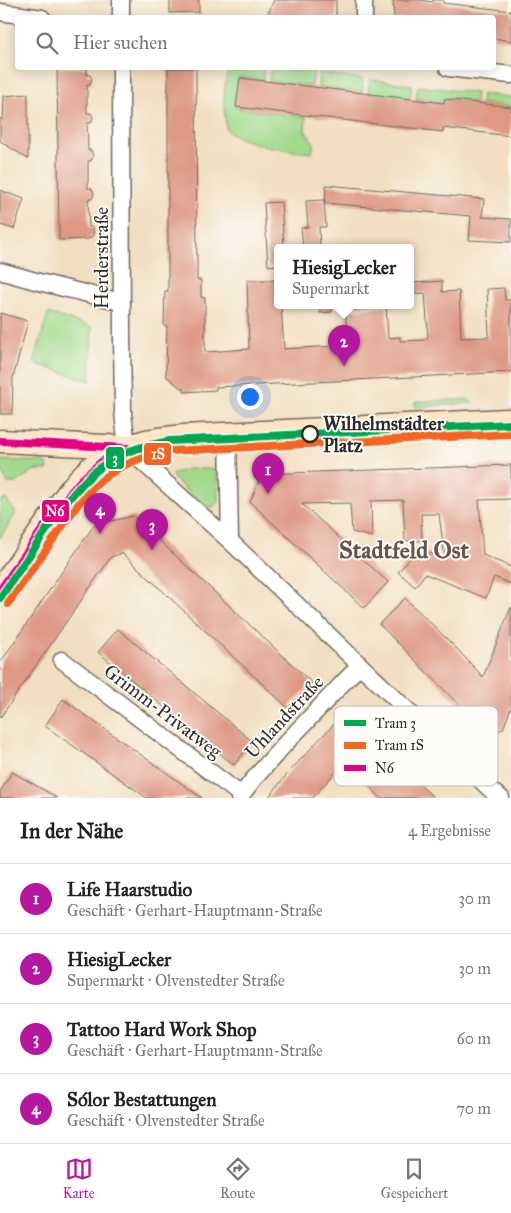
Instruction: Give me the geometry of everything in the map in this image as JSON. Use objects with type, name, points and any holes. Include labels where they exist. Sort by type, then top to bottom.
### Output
[{"type":"street","points":[[120,0],[121,15]]},
{"type":"street","points":[[364,0],[364,15]]},
{"type":"street","points":[[0,12],[21,15]]},
{"type":"street","name":"Herderstraße","points":[[121,70],[121,302],[123,412],[126,448]]},
{"type":"street","points":[[466,70],[511,75]]},
{"type":"street","points":[[0,271],[121,302]]},
{"type":"street","points":[[0,590],[76,482],[101,461],[139,443],[184,436],[510,419]]},
{"type":"street","points":[[228,434],[230,541]]},
{"type":"street","points":[[0,441],[126,448],[230,541],[403,706]]},
{"type":"street","name":"Grimm-Privatweg","points":[[62,660],[240,796]]},
{"type":"street","name":"Uhlandstraße","points":[[240,796],[288,740],[360,665]]},
{"type":"street","points":[[488,786],[501,798]]},
{"type":"green space","points":[[229,70],[264,70],[263,80],[239,77],[235,108],[306,117],[305,131],[314,143],[312,153],[265,146],[231,134],[226,128],[224,105]]},
{"type":"green space","points":[[271,70],[313,72],[312,86],[269,81]]},
{"type":"green space","points":[[319,73],[363,79],[362,92],[318,87]]},
{"type":"green space","points":[[370,79],[412,85],[410,98],[368,93]]},
{"type":"green space","points":[[418,86],[476,93],[475,102],[444,98],[443,102],[416,99]]},
{"type":"green space","points":[[482,94],[511,97],[511,107],[481,103]]},
{"type":"green space","points":[[48,313],[92,327],[90,381],[34,363]]},
{"type":"green space","points":[[469,399],[472,403],[415,407],[415,402]]},
{"type":"green space","points":[[0,460],[45,462],[48,466],[47,470],[34,470],[16,483],[8,483],[0,469]]},
{"type":"green space","points":[[188,469],[216,469],[218,502],[213,507],[202,505],[173,478],[172,474]]},
{"type":"green space","points":[[6,499],[16,513],[0,538],[0,501]]},
{"type":"building","points":[[170,0],[199,0],[199,12],[170,13]]},
{"type":"building","points":[[274,0],[336,0],[336,15],[267,15]]},
{"type":"building","points":[[393,0],[433,2],[433,0],[443,0],[443,3],[511,11],[511,41],[496,38],[496,15],[394,15]]},
{"type":"building","points":[[57,70],[87,70],[87,75],[90,75],[92,79],[90,85],[87,85],[87,113],[91,113],[93,117],[91,123],[87,123],[88,150],[91,150],[93,156],[91,161],[88,161],[88,189],[91,188],[94,193],[92,199],[88,199],[89,227],[92,227],[94,232],[89,239],[59,240]]},
{"type":"building","points":[[168,70],[196,70],[197,280],[201,280],[201,297],[205,298],[205,352],[249,349],[247,280],[274,280],[274,309],[281,309],[284,349],[335,346],[335,340],[348,340],[345,311],[366,309],[386,309],[388,338],[400,337],[400,341],[426,340],[428,336],[425,293],[414,294],[414,283],[442,281],[442,292],[459,291],[461,338],[489,337],[487,289],[504,288],[505,300],[511,300],[511,372],[216,387],[216,390],[184,392],[184,388],[181,388],[166,376],[167,326],[164,326],[165,291],[168,291]]},
{"type":"building","points":[[240,78],[444,103],[445,99],[511,107],[511,136],[443,128],[443,132],[236,107]]},
{"type":"building","points":[[28,94],[28,159],[0,141],[0,118],[3,120],[4,96]]},
{"type":"building","points":[[326,185],[484,199],[482,217],[511,219],[511,242],[469,240],[471,216],[325,203]]},
{"type":"building","points":[[0,190],[24,199],[14,229],[0,225]]},
{"type":"building","points":[[324,200],[326,227],[319,227],[320,244],[303,244],[301,228],[308,227],[306,201]]},
{"type":"building","points":[[281,202],[284,244],[274,244],[274,265],[268,266],[264,203]]},
{"type":"building","points":[[320,309],[332,309],[332,312],[320,313]]},
{"type":"building","points":[[0,313],[28,321],[13,378],[12,414],[0,414]]},
{"type":"building","points":[[511,465],[511,499],[479,500],[483,555],[511,567],[511,584],[494,577],[486,598],[425,574],[415,587],[398,572],[419,549],[445,559],[439,514],[421,514],[422,541],[405,541],[403,500],[371,501],[372,537],[352,532],[350,503],[302,504],[388,582],[364,608],[250,502],[262,474]]},
{"type":"building","points":[[133,516],[312,683],[288,708],[122,553],[111,557],[0,718],[0,663],[94,525]]},
{"type":"building","points":[[405,598],[483,677],[511,607],[511,708],[503,729],[498,731],[498,706],[460,706],[379,624]]},
{"type":"building","points":[[118,629],[253,742],[234,765],[98,652]]},
{"type":"building","points":[[63,699],[202,798],[147,798],[45,726]]},
{"type":"building","points":[[334,724],[334,774],[313,798],[268,798],[288,773]]},
{"type":"building","points":[[12,772],[57,798],[0,798],[0,792]]},
{"type":"building","points":[[369,786],[421,786],[434,798],[381,798]]},
{"type":"tram line","name":"3","points":[[0,598],[54,519],[80,486],[111,460],[132,450],[169,441],[511,424]]},
{"type":"tram line","name":"1S","points":[[8,604],[79,503],[89,492],[109,474],[142,458],[170,451],[511,434]]},
{"type":"transit line","name":"N6","points":[[0,441],[127,448]]},
{"type":"transit line","name":"N6","points":[[0,590],[53,514],[80,481],[101,462],[127,448]]},
{"type":"place","name":"HiesigLecker","points":[[344,366]]},
{"type":"place","name":"Wilhelmstädter Platz","points":[[310,434]]},
{"type":"place","name":"Life Haarstudio","points":[[268,494]]},
{"type":"place","name":"Sólor Bestattungen","points":[[100,534]]},
{"type":"place","name":"Tattoo Hard Work Shop","points":[[152,550]]},
{"type":"district","name":"Stadtfeld Ost","points":[[404,550]]}]
